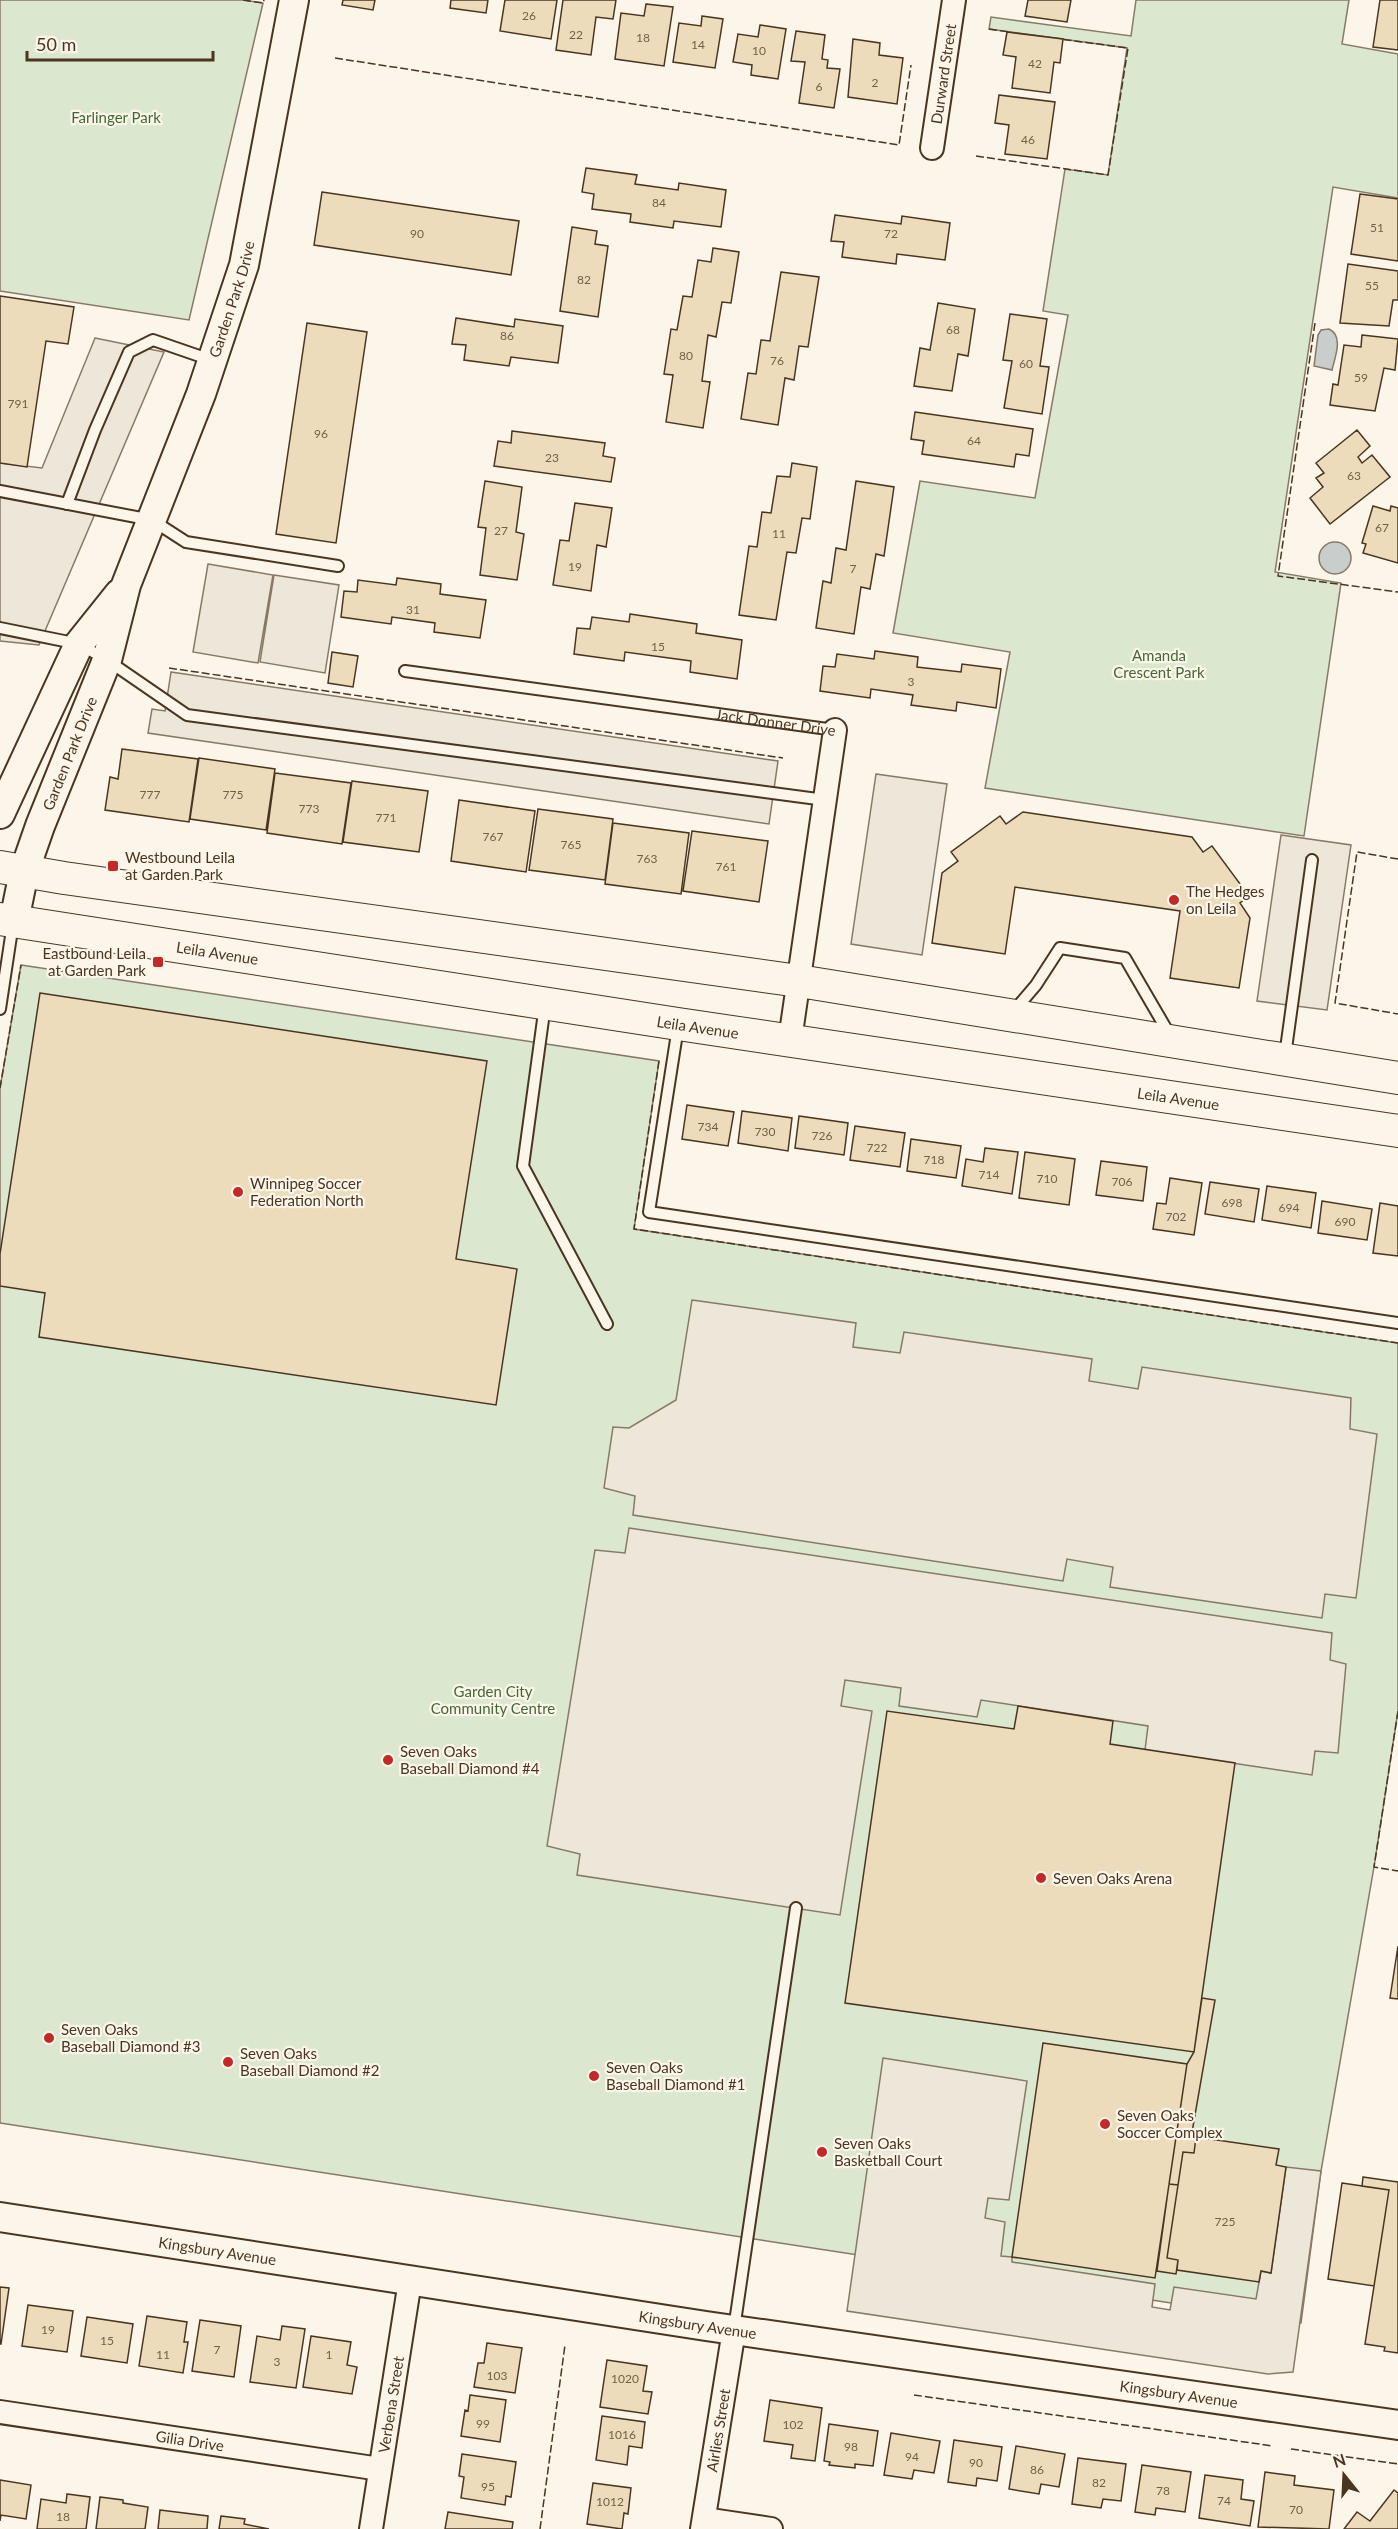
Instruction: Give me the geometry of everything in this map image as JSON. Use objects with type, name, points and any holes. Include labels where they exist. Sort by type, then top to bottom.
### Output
[{"type":"main road","points":[[12,869],[799,981],[1398,1078]]},
{"type":"main road","name":"Leila Avenue","points":[[7,920],[678,1024],[1398,1131]]},
{"type":"street","name":"Garden Park Drive","points":[[7,920],[12,869],[39,826],[107,660],[126,585],[201,394],[243,265],[294,0]]},
{"type":"street","name":"Durward Street","points":[[933,148],[954,0]]},
{"type":"street","name":"Garden Park Drive","points":[[0,814],[79,644],[126,585]]},
{"type":"street","name":"Jack Donner Drive","points":[[790,1040],[835,730]]},
{"type":"street","name":"Kingsbury Avenue","points":[[0,2217],[734,2330],[1398,2425]]},
{"type":"street","name":"Verbena Street","points":[[371,2529],[410,2281]]},
{"type":"street","name":"Airlies Street","points":[[703,2524],[734,2330]]},
{"type":"street","name":"Gilia Drive","points":[[0,2412],[380,2469]]},
{"type":"street","points":[[703,2524],[771,2529]]},
{"type":"lane","points":[[67,504],[95,430],[129,352],[153,340],[212,360]]},
{"type":"lane","points":[[0,491],[152,520],[186,542],[338,566]]},
{"type":"lane","points":[[0,628],[79,644],[107,660],[187,715],[826,800]]},
{"type":"lane","name":"Jack Donner Drive","points":[[405,671],[835,730]]},
{"type":"lane","points":[[1285,1060],[1312,860]]},
{"type":"lane","points":[[0,1009],[7,920]]},
{"type":"lane","points":[[1009,1015],[1036,985],[1060,948],[1125,958],[1174,1042]]},
{"type":"lane","points":[[545,1002],[523,1166],[607,1324]]},
{"type":"lane","points":[[678,1024],[649,1212],[1398,1323]]},
{"type":"lane","points":[[734,2330],[796,1908]]},
{"type":"green space","name":"Farlinger Park","points":[[0,0],[243,0],[263,3],[189,320],[0,291]]},
{"type":"green space","name":"Amanda Crescent Park","points":[[1136,0],[1349,0],[1342,44],[1398,54],[1398,198],[1333,187],[1275,572],[1341,583],[1304,836],[985,788],[1010,652],[893,633],[920,481],[1035,498],[1068,315],[1043,311],[1065,169],[1108,175],[1127,48],[989,29],[991,17],[1131,36]]},
{"type":"green space","name":"Garden City Community Centre","points":[[21,965],[659,1061],[634,1229],[1398,1343],[1398,1711],[1374,1867],[1321,2171],[1301,2323],[0,2123],[0,1088]]},
{"type":"shaded area","points":[[1329,329],[1334,332],[1337,342],[1332,370],[1314,366],[1318,335],[1321,330]]},
{"type":"shaded area","points":[[95,338],[164,352],[39,645],[0,641],[0,463],[42,468]]},
{"type":"shaded area","points":[[1335,542],[1347,546],[1351,558],[1347,570],[1335,574],[1323,570],[1319,558],[1323,546]]},
{"type":"shaded area","points":[[208,564],[273,575],[258,663],[193,652]]},
{"type":"shaded area","points":[[274,575],[339,585],[325,673],[260,662]]},
{"type":"shaded area","points":[[171,672],[778,761],[769,824],[148,733],[152,709],[165,711]]},
{"type":"shaded area","points":[[876,774],[947,784],[922,955],[851,944]]},
{"type":"shaded area","points":[[1281,835],[1351,845],[1327,1010],[1257,1001]]},
{"type":"shaded area","points":[[692,1300],[856,1323],[853,1347],[900,1353],[904,1332],[1092,1359],[1089,1381],[1138,1389],[1142,1367],[1351,1398],[1350,1429],[1377,1434],[1356,1598],[1325,1594],[1322,1618],[1110,1587],[1113,1567],[1067,1559],[1063,1581],[633,1515],[635,1496],[604,1488],[613,1427],[629,1428],[676,1400]]},
{"type":"shaded area","points":[[629,1528],[1332,1633],[1330,1660],[1346,1664],[1338,1753],[1315,1751],[1312,1775],[1145,1750],[1148,1726],[981,1700],[977,1717],[899,1706],[901,1688],[845,1680],[841,1706],[872,1711],[840,1915],[577,1875],[580,1854],[547,1846],[595,1550],[625,1553]]},
{"type":"shaded area","points":[[883,2058],[1027,2081],[1009,2200],[988,2198],[985,2218],[1005,2222],[1001,2256],[1012,2257],[1012,2262],[1155,2284],[1152,2307],[1170,2310],[1174,2287],[1256,2299],[1261,2271],[1271,2273],[1286,2167],[1321,2171],[1293,2372],[1268,2374],[847,2311]]},
{"type":"building","points":[[343,0],[375,0],[373,10],[342,5]]},
{"type":"building","points":[[451,0],[488,0],[486,13],[450,8]]},
{"type":"building","points":[[505,0],[557,0],[551,39],[500,31]]},
{"type":"building","points":[[563,0],[616,0],[613,19],[596,17],[591,55],[556,50]]},
{"type":"building","points":[[1028,0],[1071,0],[1067,22],[1025,16]]},
{"type":"building","points":[[1380,0],[1398,0],[1398,50],[1373,47]]},
{"type":"building","points":[[646,4],[673,7],[664,66],[615,59],[621,13],[644,16]]},
{"type":"building","points":[[702,16],[723,19],[715,68],[673,62],[679,23],[701,26]]},
{"type":"building","points":[[760,25],[786,29],[778,79],[751,75],[752,65],[733,62],[738,34],[758,37]]},
{"type":"building","points":[[796,31],[825,35],[822,59],[828,60],[827,68],[840,69],[834,108],[799,103],[805,62],[791,61]]},
{"type":"building","points":[[1007,32],[1063,39],[1060,63],[1054,62],[1050,93],[1012,88],[1016,57],[1003,55]]},
{"type":"building","points":[[853,39],[880,43],[879,55],[903,58],[897,104],[848,97]]},
{"type":"building","points":[[999,95],[1055,102],[1047,159],[1005,154],[1009,125],[995,123]]},
{"type":"building","points":[[586,168],[637,175],[635,184],[678,190],[679,183],[726,190],[721,227],[674,221],[673,228],[630,222],[631,214],[592,209],[594,194],[582,192]]},
{"type":"building","points":[[322,192],[519,221],[511,275],[314,245]]},
{"type":"building","points":[[1360,194],[1398,199],[1398,261],[1351,254]]},
{"type":"building","points":[[835,215],[901,224],[902,216],[950,223],[945,260],[897,254],[896,264],[842,257],[844,242],[831,241]]},
{"type":"building","points":[[572,227],[597,231],[595,244],[608,246],[598,317],[560,311]]},
{"type":"building","points":[[713,248],[739,252],[731,303],[722,302],[716,337],[708,335],[702,381],[710,382],[703,428],[666,422],[673,375],[664,374],[671,329],[677,330],[683,296],[692,297],[698,260],[711,262]]},
{"type":"building","points":[[1348,264],[1398,271],[1398,300],[1393,300],[1389,326],[1340,323]]},
{"type":"building","points":[[781,272],[819,277],[808,347],[799,346],[794,380],[785,378],[778,425],[741,419],[748,373],[756,374],[761,340],[770,341]]},
{"type":"building","points":[[0,296],[74,307],[68,344],[46,341],[27,467],[0,463]]},
{"type":"building","points":[[938,303],[975,309],[968,356],[958,354],[952,391],[914,386],[920,348],[930,350]]},
{"type":"building","points":[[1010,314],[1047,319],[1040,366],[1049,367],[1042,414],[1004,408],[1012,361],[1003,360]]},
{"type":"building","points":[[456,318],[514,327],[515,319],[563,326],[558,363],[511,357],[509,366],[464,360],[466,345],[452,344]]},
{"type":"building","points":[[307,323],[367,332],[336,543],[276,534]]},
{"type":"building","points":[[1362,335],[1398,339],[1395,370],[1384,368],[1375,411],[1330,405],[1333,384],[1338,385],[1344,345],[1361,347]]},
{"type":"building","points":[[915,412],[1033,429],[1029,456],[1016,454],[1014,467],[922,454],[924,441],[911,439]]},
{"type":"building","points":[[1357,430],[1370,446],[1358,457],[1362,463],[1372,455],[1390,477],[1330,524],[1310,498],[1323,487],[1316,478],[1324,473],[1316,463]]},
{"type":"building","points":[[512,431],[605,443],[603,456],[615,458],[611,482],[494,466],[498,441],[511,443]]},
{"type":"building","points":[[792,463],[817,467],[810,519],[802,518],[796,553],[787,552],[776,620],[739,615],[749,546],[757,547],[762,512],[771,513],[777,476],[790,477]]},
{"type":"building","points":[[485,481],[522,487],[516,532],[524,534],[517,580],[480,575],[486,528],[478,527]]},
{"type":"building","points":[[856,481],[894,487],[884,556],[876,554],[870,589],[861,587],[854,634],[816,628],[823,581],[831,583],[836,548],[846,550]]},
{"type":"building","points":[[575,503],[612,508],[606,547],[597,545],[591,591],[553,585],[560,540],[569,541]]},
{"type":"building","points":[[1373,506],[1390,511],[1391,506],[1398,508],[1398,563],[1363,553],[1366,544],[1362,543]]},
{"type":"building","points":[[397,578],[441,584],[440,594],[486,600],[480,638],[434,632],[435,623],[392,617],[391,624],[341,617],[344,591],[357,592],[358,580],[396,585]]},
{"type":"building","points":[[630,614],[697,624],[696,633],[742,640],[737,679],[690,672],[691,661],[625,652],[624,661],[574,654],[577,628],[590,629],[592,617],[629,622]]},
{"type":"building","points":[[875,651],[918,657],[917,667],[961,672],[962,664],[1001,669],[996,708],[957,702],[956,711],[911,705],[913,695],[871,689],[870,698],[820,691],[823,666],[835,667],[837,654],[874,659]]},
{"type":"building","points":[[332,652],[358,656],[353,687],[328,683]]},
{"type":"building","points":[[122,749],[198,759],[189,822],[105,810],[110,777],[118,779]]},
{"type":"building","points":[[199,758],[275,769],[266,830],[190,819]]},
{"type":"building","points":[[275,773],[351,783],[342,844],[267,833]]},
{"type":"building","points":[[352,781],[428,791],[419,852],[343,842]]},
{"type":"building","points":[[459,800],[535,811],[526,872],[451,861]]},
{"type":"building","points":[[538,809],[613,819],[605,880],[529,870]]},
{"type":"building","name":"The Hedges on Leila","points":[[1023,812],[1192,837],[1203,852],[1212,846],[1249,896],[1240,903],[1250,918],[1239,988],[1170,978],[1180,911],[1015,887],[1005,954],[932,943],[942,873],[958,861],[951,852],[1000,816],[1006,824]]},
{"type":"building","points":[[613,823],[689,833],[681,894],[605,884]]},
{"type":"building","points":[[692,831],[768,841],[759,902],[683,891]]},
{"type":"building","name":"Winnipeg Soccer Federation North","points":[[40,993],[487,1061],[456,1259],[517,1269],[496,1405],[39,1337],[45,1293],[0,1286],[0,1254]]},
{"type":"building","points":[[687,1105],[734,1112],[728,1146],[682,1139]]},
{"type":"building","points":[[742,1111],[792,1118],[788,1151],[738,1143]]},
{"type":"building","points":[[799,1116],[848,1123],[844,1155],[795,1148]]},
{"type":"building","points":[[855,1126],[905,1133],[900,1167],[850,1160]]},
{"type":"building","points":[[911,1139],[961,1146],[956,1178],[907,1171]]},
{"type":"building","points":[[985,1148],[1018,1152],[1012,1194],[962,1186],[966,1159],[983,1162]]},
{"type":"building","points":[[1025,1152],[1075,1159],[1069,1205],[1019,1198]]},
{"type":"building","points":[[1101,1161],[1147,1167],[1143,1201],[1096,1195]]},
{"type":"building","points":[[1170,1178],[1202,1183],[1194,1235],[1153,1229],[1157,1203],[1166,1204]]},
{"type":"building","points":[[1210,1182],[1259,1189],[1254,1222],[1205,1214]]},
{"type":"building","points":[[1267,1186],[1316,1193],[1311,1228],[1262,1220]]},
{"type":"building","points":[[1322,1201],[1372,1209],[1367,1240],[1318,1233]]},
{"type":"building","points":[[1380,1203],[1398,1206],[1398,1256],[1373,1253]]},
{"type":"building","name":"Seven Oaks Arena","points":[[1018,1706],[1113,1721],[1110,1744],[1235,1763],[1194,2052],[845,2003],[887,1711],[1014,1729]]},
{"type":"building","points":[[1398,1946],[1398,1999],[1390,1998]]},
{"type":"building","points":[[1202,1998],[1215,2000],[1191,2138],[1196,2137],[1194,2153],[1183,2152],[1178,2185],[1169,2184],[1187,2064],[1194,2052]]},
{"type":"building","name":"Seven Oaks Soccer Complex","points":[[1043,2043],[1187,2064],[1155,2278],[1012,2257]]},
{"type":"building","points":[[1196,2137],[1279,2149],[1276,2165],[1286,2167],[1271,2273],[1261,2271],[1259,2282],[1177,2270],[1178,2260],[1167,2258],[1183,2152],[1194,2153]]},
{"type":"building","points":[[1363,2177],[1398,2182],[1398,2353],[1384,2351],[1385,2347],[1365,2344],[1389,2190],[1362,2186]]},
{"type":"building","points":[[1342,2183],[1389,2190],[1374,2286],[1328,2279]]},
{"type":"building","points":[[1169,2184],[1178,2185],[1167,2258],[1178,2260],[1176,2274],[1157,2271]]},
{"type":"building","points":[[0,2287],[9,2288],[1,2344],[0,2344]]},
{"type":"building","points":[[28,2305],[73,2311],[67,2352],[22,2346]]},
{"type":"building","points":[[147,2316],[187,2322],[184,2342],[188,2342],[183,2373],[139,2366]]},
{"type":"building","points":[[87,2317],[133,2324],[127,2363],[81,2356]]},
{"type":"building","points":[[200,2320],[241,2326],[234,2377],[192,2371]]},
{"type":"building","points":[[282,2326],[305,2329],[296,2388],[250,2382],[257,2336],[280,2340]]},
{"type":"building","points":[[311,2336],[351,2342],[347,2365],[357,2367],[352,2394],[303,2387]]},
{"type":"building","points":[[487,2343],[522,2348],[515,2393],[474,2387],[478,2363],[484,2363]]},
{"type":"building","points":[[607,2360],[647,2366],[643,2391],[652,2392],[648,2414],[600,2407]]},
{"type":"building","points":[[470,2395],[506,2400],[500,2442],[461,2436]]},
{"type":"building","points":[[770,2400],[822,2408],[815,2461],[791,2458],[793,2445],[764,2441]]},
{"type":"building","points":[[602,2416],[645,2422],[642,2448],[629,2446],[627,2465],[596,2460]]},
{"type":"building","points":[[829,2424],[878,2431],[873,2466],[855,2464],[855,2468],[829,2465],[830,2462],[824,2461]]},
{"type":"building","points":[[891,2433],[940,2441],[934,2473],[914,2470],[912,2479],[884,2475]]},
{"type":"building","points":[[954,2440],[1002,2447],[997,2481],[977,2478],[976,2486],[948,2482]]},
{"type":"building","points":[[1016,2446],[1065,2454],[1059,2487],[1041,2484],[1039,2494],[1009,2489]]},
{"type":"building","points":[[462,2454],[516,2462],[511,2497],[506,2496],[505,2505],[461,2498],[464,2477],[459,2476]]},
{"type":"building","points":[[1078,2458],[1126,2464],[1121,2501],[1103,2499],[1101,2508],[1072,2504]]},
{"type":"building","points":[[1142,2465],[1191,2472],[1185,2512],[1156,2508],[1155,2515],[1135,2512]]},
{"type":"building","points":[[1265,2472],[1295,2476],[1294,2485],[1334,2490],[1329,2529],[1258,2527]]},
{"type":"building","points":[[1205,2475],[1243,2480],[1241,2499],[1254,2501],[1250,2526],[1199,2518]]},
{"type":"building","points":[[0,2480],[31,2485],[26,2519],[1,2515],[0,2521]]},
{"type":"building","points":[[593,2483],[631,2488],[628,2514],[624,2513],[622,2529],[587,2524]]},
{"type":"building","points":[[1394,2490],[1398,2493],[1398,2529],[1344,2529],[1357,2512],[1370,2521]]},
{"type":"building","points":[[67,2494],[90,2497],[86,2529],[37,2529],[41,2499],[66,2503]]},
{"type":"building","points":[[100,2497],[148,2507],[145,2529],[96,2529]]},
{"type":"building","points":[[160,2510],[208,2516],[207,2529],[158,2529]]},
{"type":"building","points":[[448,2512],[513,2522],[512,2529],[445,2529]]},
{"type":"building","points":[[221,2516],[245,2519],[244,2524],[269,2529],[219,2529]]},
{"type":"fence","points":[[243,0],[263,3],[264,0]]},
{"type":"fence","points":[[989,29],[1009,32]]},
{"type":"fence","points":[[976,156],[1108,175],[1128,48],[1060,39]]},
{"type":"fence","points":[[335,58],[899,145],[911,65]]},
{"type":"fence","points":[[1315,323],[1278,576],[1398,592]]},
{"type":"fence","points":[[169,668],[783,758]]},
{"type":"fence","points":[[1398,859],[1357,852],[1335,1003],[1398,1014]]},
{"type":"fence","points":[[0,1088],[21,965]]},
{"type":"fence","points":[[659,1061],[634,1229],[1398,1343]]},
{"type":"fence","points":[[1398,1711],[1374,1867],[1398,1871]]},
{"type":"fence","points":[[540,2529],[565,2345]]},
{"type":"fence","points":[[914,2395],[1273,2446]]},
{"type":"fence","points":[[1291,2449],[1398,2464]]},
{"type":"place","name":"Westbound Leila at Garden Park","points":[[113,866]]},
{"type":"place","name":"The Hedges on Leila","points":[[1174,900]]},
{"type":"place","name":"Eastbound Leila at Garden Park","points":[[158,962]]},
{"type":"place","name":"Winnipeg Soccer Federation North","points":[[238,1192]]},
{"type":"place","name":"Seven Oaks Baseball Diamond #4","points":[[388,1760]]},
{"type":"place","name":"Seven Oaks Arena","points":[[1041,1878]]},
{"type":"place","name":"Seven Oaks Baseball Diamond #3","points":[[49,2038]]},
{"type":"place","name":"Seven Oaks Baseball Diamond #2","points":[[228,2062]]},
{"type":"place","name":"Seven Oaks Baseball Diamond #1","points":[[594,2076]]},
{"type":"place","name":"Seven Oaks Soccer Complex","points":[[1105,2124]]},
{"type":"place","name":"Seven Oaks Basketball Court","points":[[822,2152]]}]
